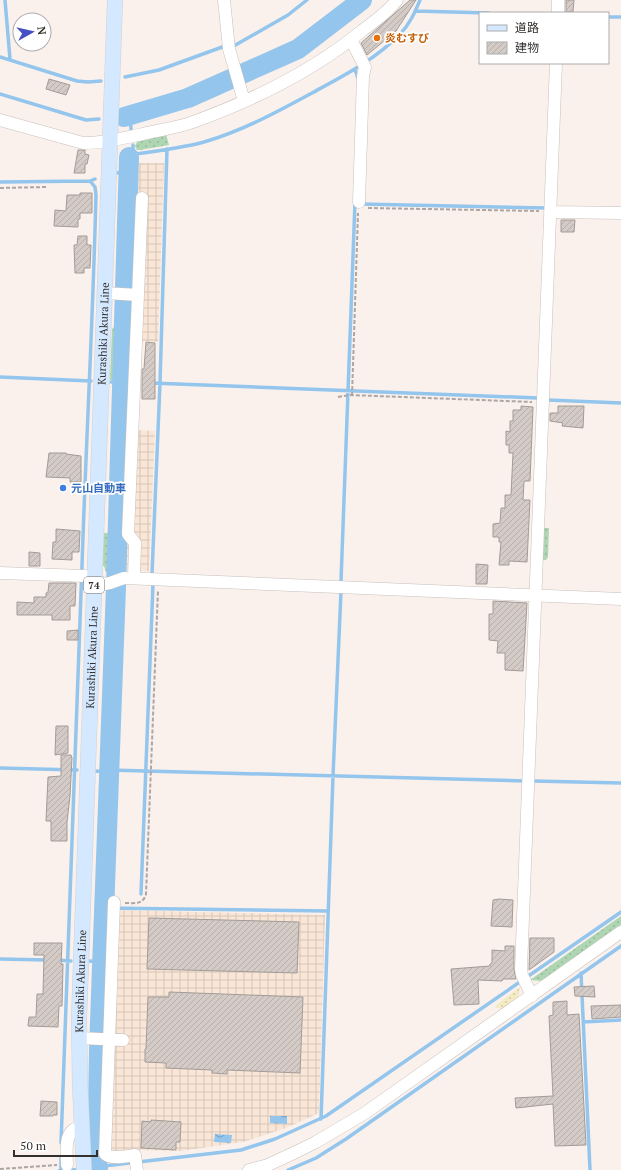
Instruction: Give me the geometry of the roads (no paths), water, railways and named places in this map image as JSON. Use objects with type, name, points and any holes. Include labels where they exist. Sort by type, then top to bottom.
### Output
[{"type":"main road","name":"Kurashiki Akura Line","points":[[84,1170],[79,1019],[86,577],[105,293],[115,0]]},
{"type":"street","points":[[224,0],[229,49],[244,101]]},
{"type":"street","points":[[0,120],[83,143],[110,141],[192,122],[244,101],[298,75],[351,40],[379,18],[397,0]]},
{"type":"street","points":[[558,0],[558,12]]},
{"type":"street","points":[[351,40],[363,64],[361,206]]},
{"type":"street","points":[[532,996],[521,969],[536,595],[547,212],[556,64]]},
{"type":"street","points":[[134,578],[135,543],[128,534],[135,382],[129,294],[142,198]]},
{"type":"street","points":[[547,212],[621,213]]},
{"type":"street","points":[[105,293],[129,294]]},
{"type":"street","points":[[0,573],[86,577],[105,584],[134,578],[621,599]]},
{"type":"street","points":[[114,906],[102,1039],[106,1154],[112,1157],[135,1155],[136,1165]]},
{"type":"street","points":[[250,1170],[268,1165],[298,1151],[340,1128],[532,996],[621,932]]},
{"type":"street","points":[[79,1038],[123,1040]]},
{"type":"street","points":[[62,1165],[69,1133],[74,1129],[82,1127]]},
{"type":"water","points":[[270,1116],[287,1116],[287,1124],[270,1123]]},
{"type":"water","points":[[215,1134],[232,1135],[231,1143],[214,1142]]},
{"type":"water","points":[[107,1162],[108,1170],[58,1170],[92,1166],[92,1164]]},
{"type":"waterway","points":[[5,0],[10,59]]},
{"type":"waterway","points":[[232,47],[288,15],[307,0]]},
{"type":"waterway","points":[[124,117],[188,98],[298,49],[362,0]]},
{"type":"waterway","points":[[129,157],[135,154],[187,146],[218,138],[299,100],[347,74],[380,52],[407,26],[420,0]]},
{"type":"waterway","points":[[415,11],[479,13]]},
{"type":"waterway","points":[[609,17],[621,17]]},
{"type":"waterway","points":[[125,77],[159,70],[225,46]]},
{"type":"waterway","points":[[0,57],[77,81],[101,81]]},
{"type":"waterway","points":[[355,70],[358,78]]},
{"type":"waterway","points":[[0,94],[86,120],[99,119]]},
{"type":"waterway","points":[[130,115],[131,129]]},
{"type":"waterway","points":[[133,145],[133,155]]},
{"type":"waterway","points":[[152,574],[160,383],[167,149]]},
{"type":"waterway","points":[[97,1170],[99,1049],[116,587],[129,157]]},
{"type":"waterway","points":[[116,173],[128,172]]},
{"type":"waterway","points":[[0,182],[90,181],[95,179]]},
{"type":"waterway","points":[[61,1143],[95,241],[96,195],[95,187],[90,181]]},
{"type":"waterway","points":[[341,581],[355,202]]},
{"type":"waterway","points":[[360,204],[547,208]]},
{"type":"waterway","points":[[0,377],[91,381]]},
{"type":"waterway","points":[[111,382],[133,382]]},
{"type":"waterway","points":[[151,383],[538,398]]},
{"type":"waterway","points":[[548,400],[621,403]]},
{"type":"waterway","points":[[141,894],[153,584]]},
{"type":"waterway","points":[[321,1119],[341,591]]},
{"type":"waterway","points":[[0,768],[77,770]]},
{"type":"waterway","points":[[109,770],[525,781]]},
{"type":"waterway","points":[[95,771],[109,772]]},
{"type":"waterway","points":[[533,781],[621,783]]},
{"type":"waterway","points":[[104,908],[328,911]]},
{"type":"waterway","points":[[104,1166],[241,1150],[275,1139],[326,1116],[621,912]]},
{"type":"waterway","points":[[288,1170],[316,1158],[346,1139],[621,946]]},
{"type":"waterway","points":[[0,959],[47,960]]},
{"type":"waterway","points":[[57,960],[71,961]]},
{"type":"waterway","points":[[89,961],[102,962]]},
{"type":"waterway","points":[[581,973],[590,1170]]},
{"type":"waterway","points":[[583,1022],[621,1020]]},
{"type":"waterway","points":[[61,1157],[61,1170]]},
{"type":"place","name":"炎むすび","points":[[377,38]]},
{"type":"place","name":"元山自動車","points":[[63,488]]}]
